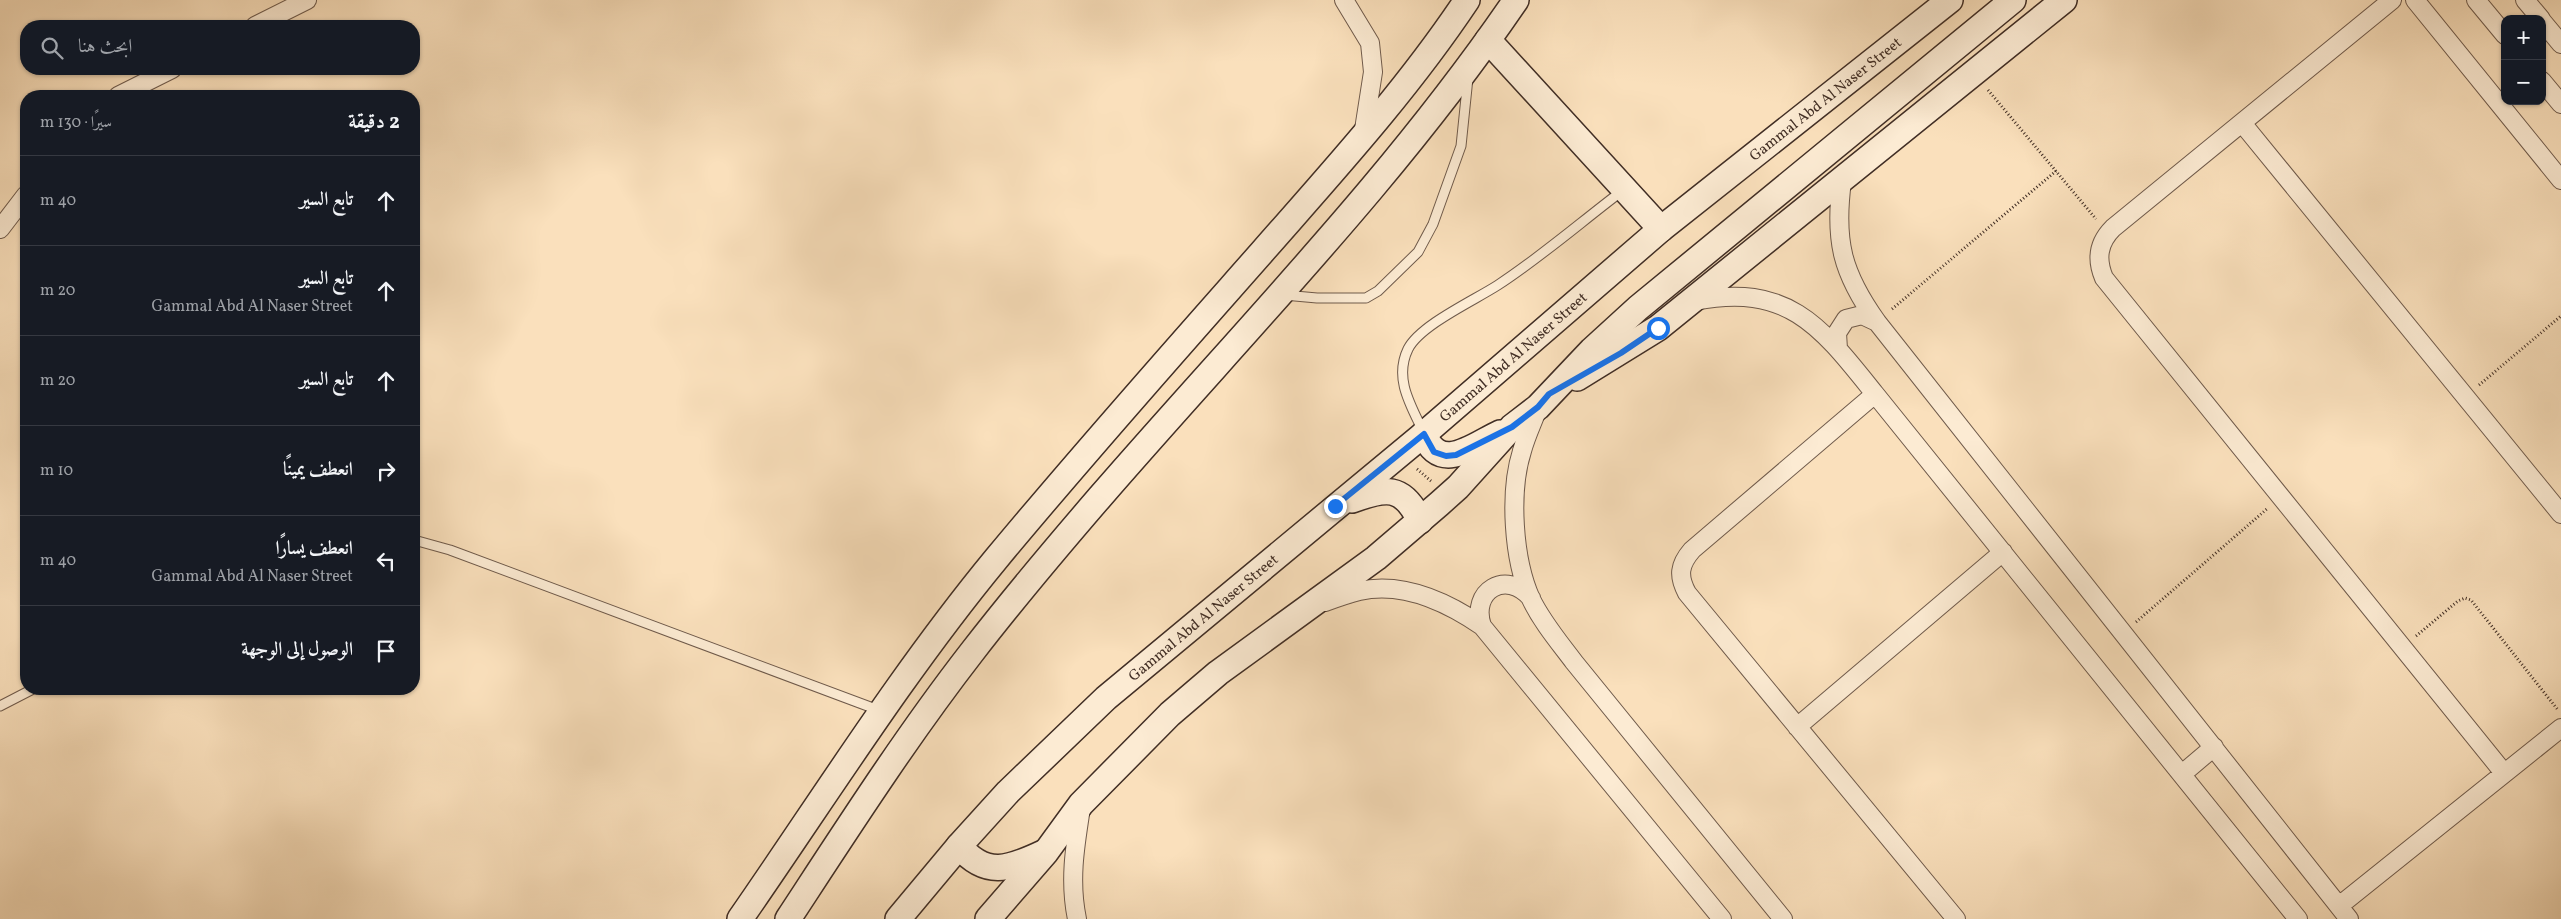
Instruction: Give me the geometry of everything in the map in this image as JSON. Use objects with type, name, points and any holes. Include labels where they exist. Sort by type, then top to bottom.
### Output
[{"type":"main road","points":[[740,919],[881,711],[995,560],[1362,138],[1420,67],[1467,0]]},
{"type":"main road","points":[[788,919],[879,782],[970,654],[1100,497],[1391,165],[1488,40],[1516,0]]},
{"type":"main road","name":"Gammal Abd Al Naser Street","points":[[898,919],[958,846],[1015,785],[1106,698],[1424,434],[1661,229],[1950,0]]},
{"type":"main road","points":[[1544,401],[1592,350],[1686,267],[2013,0]]},
{"type":"main road","points":[[988,919],[1046,852],[1081,804],[1170,714],[1218,673],[1376,558],[1449,496],[1512,427],[1544,401],[1621,353],[1692,301],[2064,0]]},
{"type":"main road","points":[[1488,40],[1661,229]]},
{"type":"main road","points":[[1424,434],[1434,452],[1446,456],[1456,455],[1512,427]]},
{"type":"main road","points":[[1335,506],[1384,490],[1397,492],[1408,500],[1420,521]]},
{"type":"main road","points":[[939,632],[970,654]]},
{"type":"main road","points":[[958,846],[979,864],[992,868],[1018,865],[1046,852]]},
{"type":"street","points":[[267,20],[307,0]]},
{"type":"street","points":[[1344,0],[1370,43],[1373,72],[1362,138]]},
{"type":"street","points":[[2392,0],[2108,233],[2101,244],[2099,255],[2100,267],[2104,278],[2504,773]]},
{"type":"street","points":[[2415,0],[2561,180]]},
{"type":"street","points":[[2476,0],[2501,30]]},
{"type":"street","points":[[2525,0],[2537,15]]},
{"type":"street","points":[[2546,26],[2561,44]]},
{"type":"street","points":[[130,90],[160,75]]},
{"type":"street","points":[[2546,86],[2561,104]]},
{"type":"street","points":[[2242,123],[2561,514]]},
{"type":"street","points":[[1842,181],[1838,210],[1839,228],[1845,266],[1856,292],[1877,322],[2344,912],[2504,773],[2561,728]]},
{"type":"street","points":[[0,229],[20,202]]},
{"type":"street","points":[[1692,301],[1718,296],[1745,296],[1771,301],[1796,312],[1817,326],[1875,394],[2298,919]]},
{"type":"street","points":[[1838,349],[1837,333],[1846,319],[1862,315],[1877,322]]},
{"type":"street","points":[[1875,394],[1692,550],[1684,559],[1680,571],[1682,583],[1687,593],[1956,919]]},
{"type":"street","points":[[1544,401],[1521,452],[1516,487],[1515,524],[1520,562],[1531,598],[1550,631],[1574,662],[1783,919]]},
{"type":"street","points":[[1797,727],[2003,552]]},
{"type":"street","points":[[1482,626],[1479,607],[1488,591],[1497,586],[1516,586],[1531,598]]},
{"type":"street","points":[[1308,608],[1360,591],[1393,590],[1425,595],[1455,608],[1482,626],[1722,919]]},
{"type":"street","points":[[2182,774],[2214,747]]},
{"type":"street","points":[[1077,919],[1072,870],[1081,804]]},
{"type":"lane","points":[[1279,294],[1317,298],[1366,298],[1378,291],[1418,252],[1433,224],[1461,146],[1469,65]]},
{"type":"lane","points":[[1424,434],[1405,393],[1402,370],[1409,347],[1430,326],[1498,285],[1625,189]]},
{"type":"lane","points":[[420,542],[450,550],[881,711]]},
{"type":"lane","points":[[0,706],[21,695]]},
{"type":"path","points":[[1974,74],[2108,233]]},
{"type":"path","points":[[1877,322],[2056,171]]},
{"type":"path","points":[[2465,397],[2561,316]]},
{"type":"path","points":[[1399,455],[1449,496]]},
{"type":"path","points":[[2123,634],[2282,497]]},
{"type":"path","points":[[2402,647],[2458,601],[2465,598],[2471,600],[2561,714]]},
{"type":"route","points":[[1335,506],[1424,434],[1434,452],[1446,456],[1456,455],[1512,427],[1538,407],[1549,394],[1621,353],[1658,328]]}]
